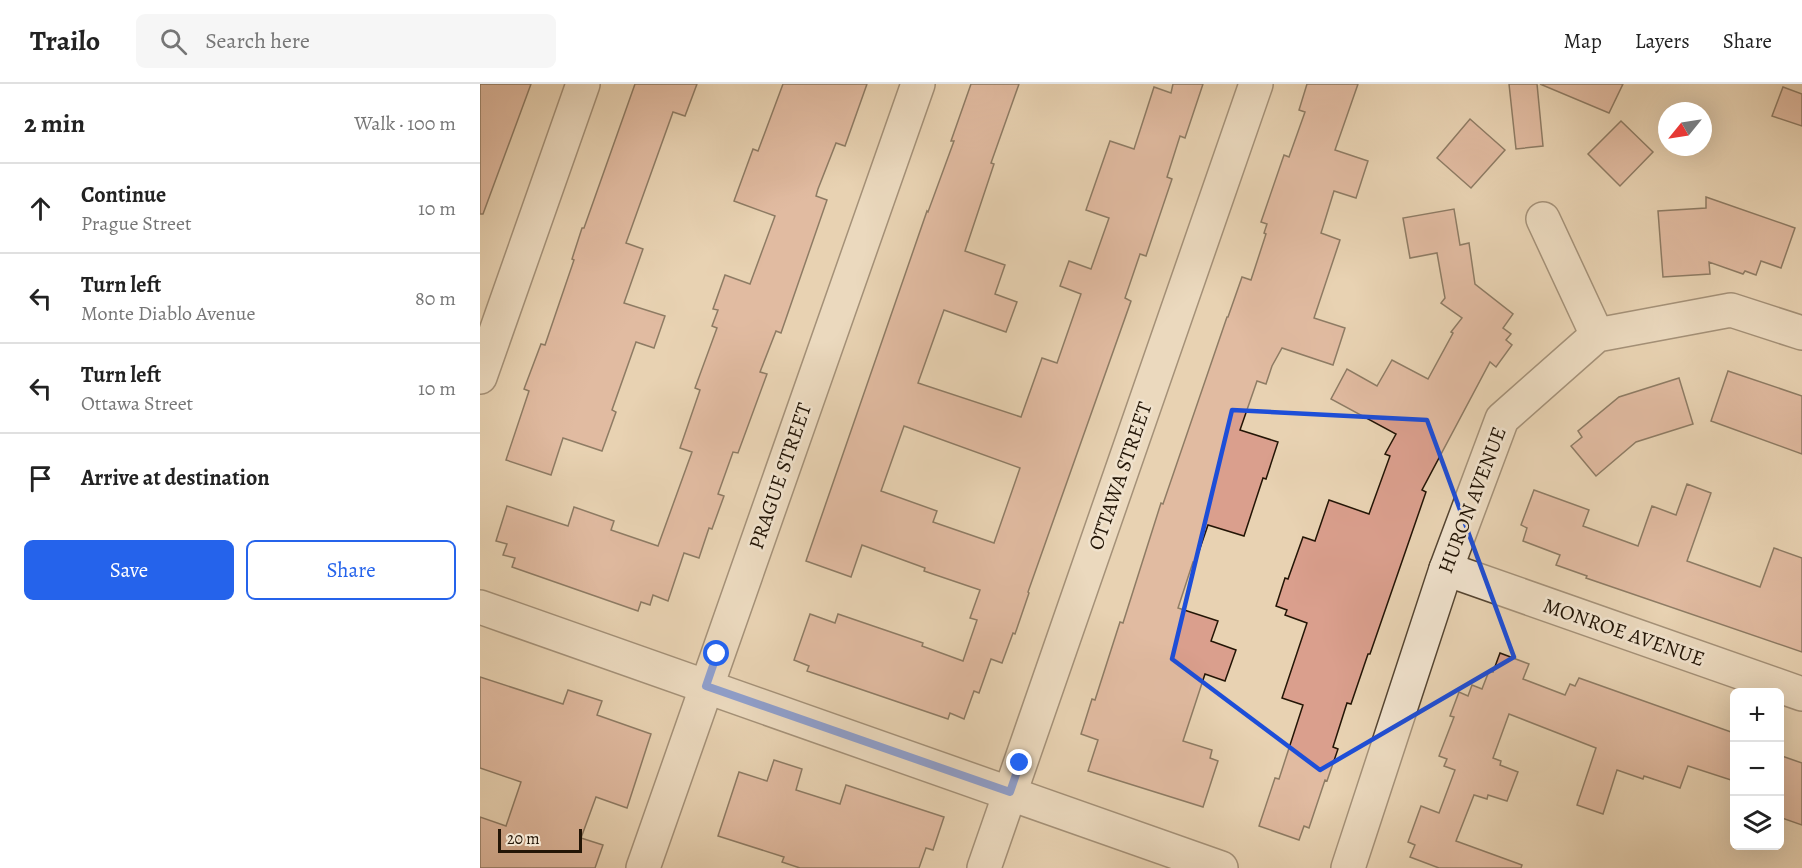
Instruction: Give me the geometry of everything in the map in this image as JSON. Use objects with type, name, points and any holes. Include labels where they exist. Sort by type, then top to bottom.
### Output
[{"type":"street","points":[[480,377],[583,84]]},
{"type":"street","name":"PRAGUE STREET","points":[[643,868],[918,84]]},
{"type":"street","name":"OTTAWA STREET","points":[[984,868],[1256,84]]},
{"type":"street","points":[[1544,219],[1597,335],[1731,310],[1802,333]]},
{"type":"street","name":"HURON AVENUE","points":[[1348,868],[1446,569],[1502,419],[1597,335]]},
{"type":"street","name":"MONROE AVENUE","points":[[1446,569],[1802,694]]},
{"type":"street","points":[[480,607],[1221,868]]},
{"type":"highlighted area","points":[[1232,410],[1427,420],[1514,657],[1320,770],[1172,659]]},
{"type":"building","points":[[480,84],[531,84],[483,214],[480,214]]},
{"type":"building","points":[[635,84],[697,84],[685,116],[673,112],[626,243],[643,249],[624,303],[665,316],[654,348],[636,342],[612,410],[616,412],[602,451],[563,438],[551,475],[506,460],[529,391],[524,389],[541,344],[545,345],[574,260],[572,259],[582,228],[584,228]]},
{"type":"building","points":[[783,84],[867,84],[845,146],[836,143],[818,189],[816,196],[827,200],[781,333],[776,331],[760,372],[767,374],[738,453],[733,452],[718,494],[724,496],[712,529],[709,528],[699,558],[684,553],[668,601],[653,595],[650,605],[641,602],[638,611],[512,567],[515,558],[503,555],[507,544],[496,541],[507,506],[568,526],[574,507],[614,521],[611,530],[658,546],[692,452],[680,448],[700,390],[695,388],[717,328],[712,326],[718,310],[713,309],[725,275],[750,284],[775,216],[734,201],[753,149],[758,151]]},
{"type":"building","points":[[971,84],[1019,84],[991,163],[994,164],[965,251],[1005,265],[995,294],[1017,302],[1006,332],[944,310],[918,383],[1021,417],[1042,358],[1057,363],[1081,294],[1060,286],[1069,261],[1091,269],[1109,218],[1086,210],[1110,141],[1134,149],[1154,87],[1171,93],[1173,84],[1203,84],[1185,138],[1180,136],[1167,177],[1172,179],[1146,256],[1140,254],[1125,298],[1131,301],[1015,634],[1013,633],[1002,663],[991,659],[979,693],[974,691],[964,719],[950,713],[948,719],[807,671],[809,666],[794,660],[810,614],[835,623],[838,614],[923,643],[922,646],[963,661],[977,620],[970,618],[980,590],[924,571],[925,568],[862,545],[851,577],[806,561],[927,211],[954,141],[951,141]],"holes":[[[904,426],[1020,468],[994,543],[933,522],[937,511],[881,491]]]},
{"type":"building","points":[[1307,84],[1358,84],[1335,150],[1368,161],[1356,198],[1334,191],[1321,233],[1340,240],[1314,318],[1345,328],[1333,365],[1282,348],[1272,366],[1266,384],[1257,381],[1240,430],[1278,442],[1266,479],[1263,478],[1244,536],[1208,525],[1178,608],[1218,621],[1211,641],[1236,650],[1225,681],[1205,674],[1183,741],[1212,750],[1210,758],[1218,761],[1203,807],[1088,771],[1098,740],[1081,734],[1092,699],[1095,700],[1120,622],[1123,623],[1161,503],[1163,504],[1227,317],[1242,277],[1251,280],[1266,234],[1264,233],[1267,224],[1261,222],[1284,155],[1289,157],[1305,112],[1299,110]]},
{"type":"building","points":[[1509,84],[1537,84],[1543,146],[1516,149]]},
{"type":"building","points":[[1540,84],[1623,84],[1609,113]]},
{"type":"building","points":[[1783,87],[1802,94],[1802,126],[1772,116]]},
{"type":"building","points":[[1470,119],[1505,150],[1471,188],[1437,158]]},
{"type":"building","points":[[1621,121],[1653,152],[1620,186],[1588,154]]},
{"type":"building","points":[[1706,197],[1795,228],[1781,268],[1761,261],[1756,275],[1745,271],[1743,274],[1709,262],[1710,274],[1663,277],[1658,211],[1706,208]]},
{"type":"building","points":[[1454,209],[1460,245],[1469,243],[1475,284],[1513,314],[1503,328],[1511,334],[1506,340],[1512,345],[1496,367],[1490,362],[1422,490],[1426,492],[1370,654],[1368,654],[1351,704],[1347,703],[1333,747],[1338,749],[1327,781],[1325,780],[1309,828],[1304,826],[1299,840],[1259,826],[1275,778],[1279,779],[1303,705],[1282,698],[1307,623],[1285,615],[1287,610],[1276,606],[1285,578],[1288,579],[1303,537],[1315,541],[1329,500],[1369,514],[1390,456],[1385,454],[1396,434],[1331,399],[1347,369],[1377,386],[1392,360],[1428,379],[1453,333],[1451,332],[1462,318],[1441,303],[1445,298],[1437,253],[1410,258],[1403,218]]},
{"type":"building","points":[[1728,371],[1802,396],[1802,454],[1711,421]]},
{"type":"building","points":[[1679,378],[1693,424],[1636,442],[1596,476],[1571,446],[1582,437],[1578,431],[1619,397]]},
{"type":"building","points":[[1687,484],[1711,493],[1687,561],[1760,587],[1774,548],[1802,558],[1802,652],[1586,578],[1587,576],[1556,565],[1560,555],[1523,541],[1527,528],[1521,525],[1534,490],[1589,510],[1583,526],[1638,546],[1652,506],[1676,515]]},
{"type":"building","points":[[1500,653],[1529,664],[1523,679],[1565,695],[1570,684],[1575,686],[1579,678],[1730,732],[1730,780],[1688,766],[1680,788],[1617,770],[1603,814],[1577,805],[1596,748],[1509,714],[1493,758],[1501,761],[1500,765],[1518,772],[1507,801],[1488,795],[1487,799],[1474,795],[1456,841],[1522,865],[1521,868],[1439,868],[1410,857],[1415,845],[1408,842],[1421,806],[1439,813],[1455,770],[1444,766],[1447,759],[1439,756],[1454,717],[1450,716],[1459,692],[1468,696],[1472,685],[1482,689],[1489,671],[1493,672]]},
{"type":"building","points":[[480,677],[563,704],[568,690],[602,701],[597,715],[651,734],[627,808],[596,797],[581,838],[603,845],[595,868],[480,868],[480,817],[506,826],[521,782],[480,768]]},
{"type":"building","points":[[1784,757],[1802,763],[1802,825],[1784,819]]},
{"type":"building","points":[[774,760],[802,769],[796,790],[840,804],[846,785],[944,817],[933,850],[926,848],[919,868],[800,868],[782,862],[784,857],[718,836],[739,772],[767,781]]},
{"type":"route","points":[[717,654],[706,686],[1010,792],[1020,763]]}]
